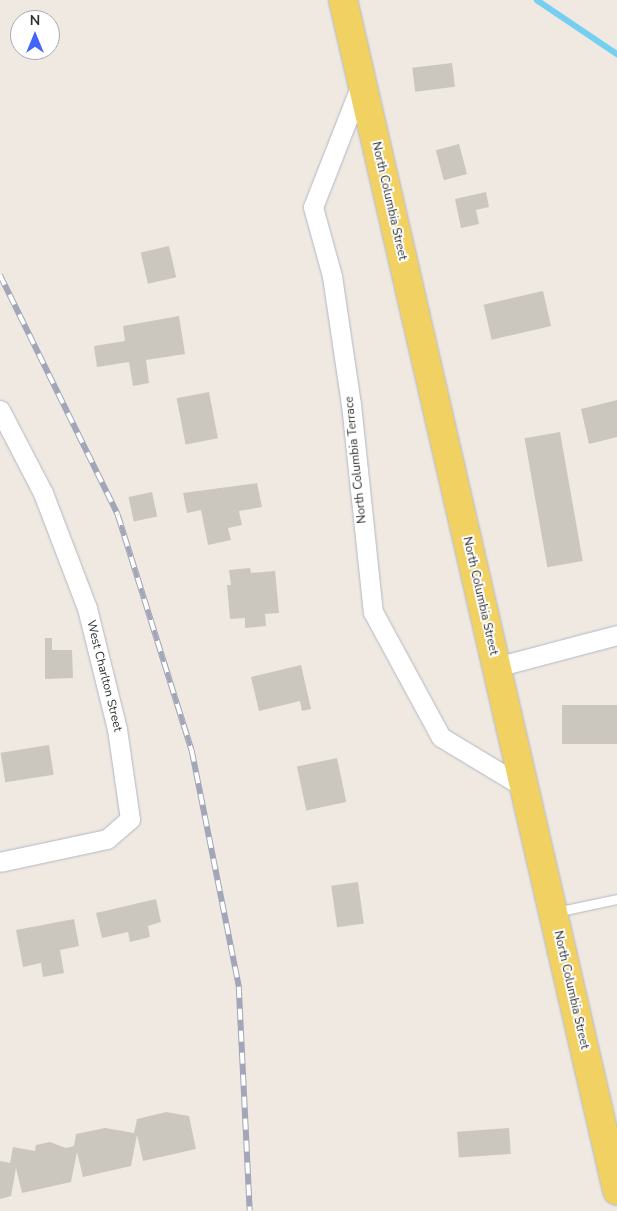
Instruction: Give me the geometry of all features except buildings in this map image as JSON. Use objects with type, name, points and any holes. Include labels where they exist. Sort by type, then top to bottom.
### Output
[{"type":"main road","name":"North Columbia Street","points":[[343,0],[617,1192]]},
{"type":"street","name":"North Columbia Terrace","points":[[362,82],[313,207],[332,276],[348,385],[373,612],[441,737],[524,787]]},
{"type":"street","name":"West Charlton Street","points":[[0,410],[43,493],[87,608],[117,729],[130,820],[108,839],[0,862]]},
{"type":"street","points":[[496,667],[617,635]]},
{"type":"lane","points":[[553,913],[617,898]]},
{"type":"waterway","points":[[537,0],[617,54]]},
{"type":"railway","points":[[0,275],[118,515],[192,751],[239,987],[250,1211]]}]
